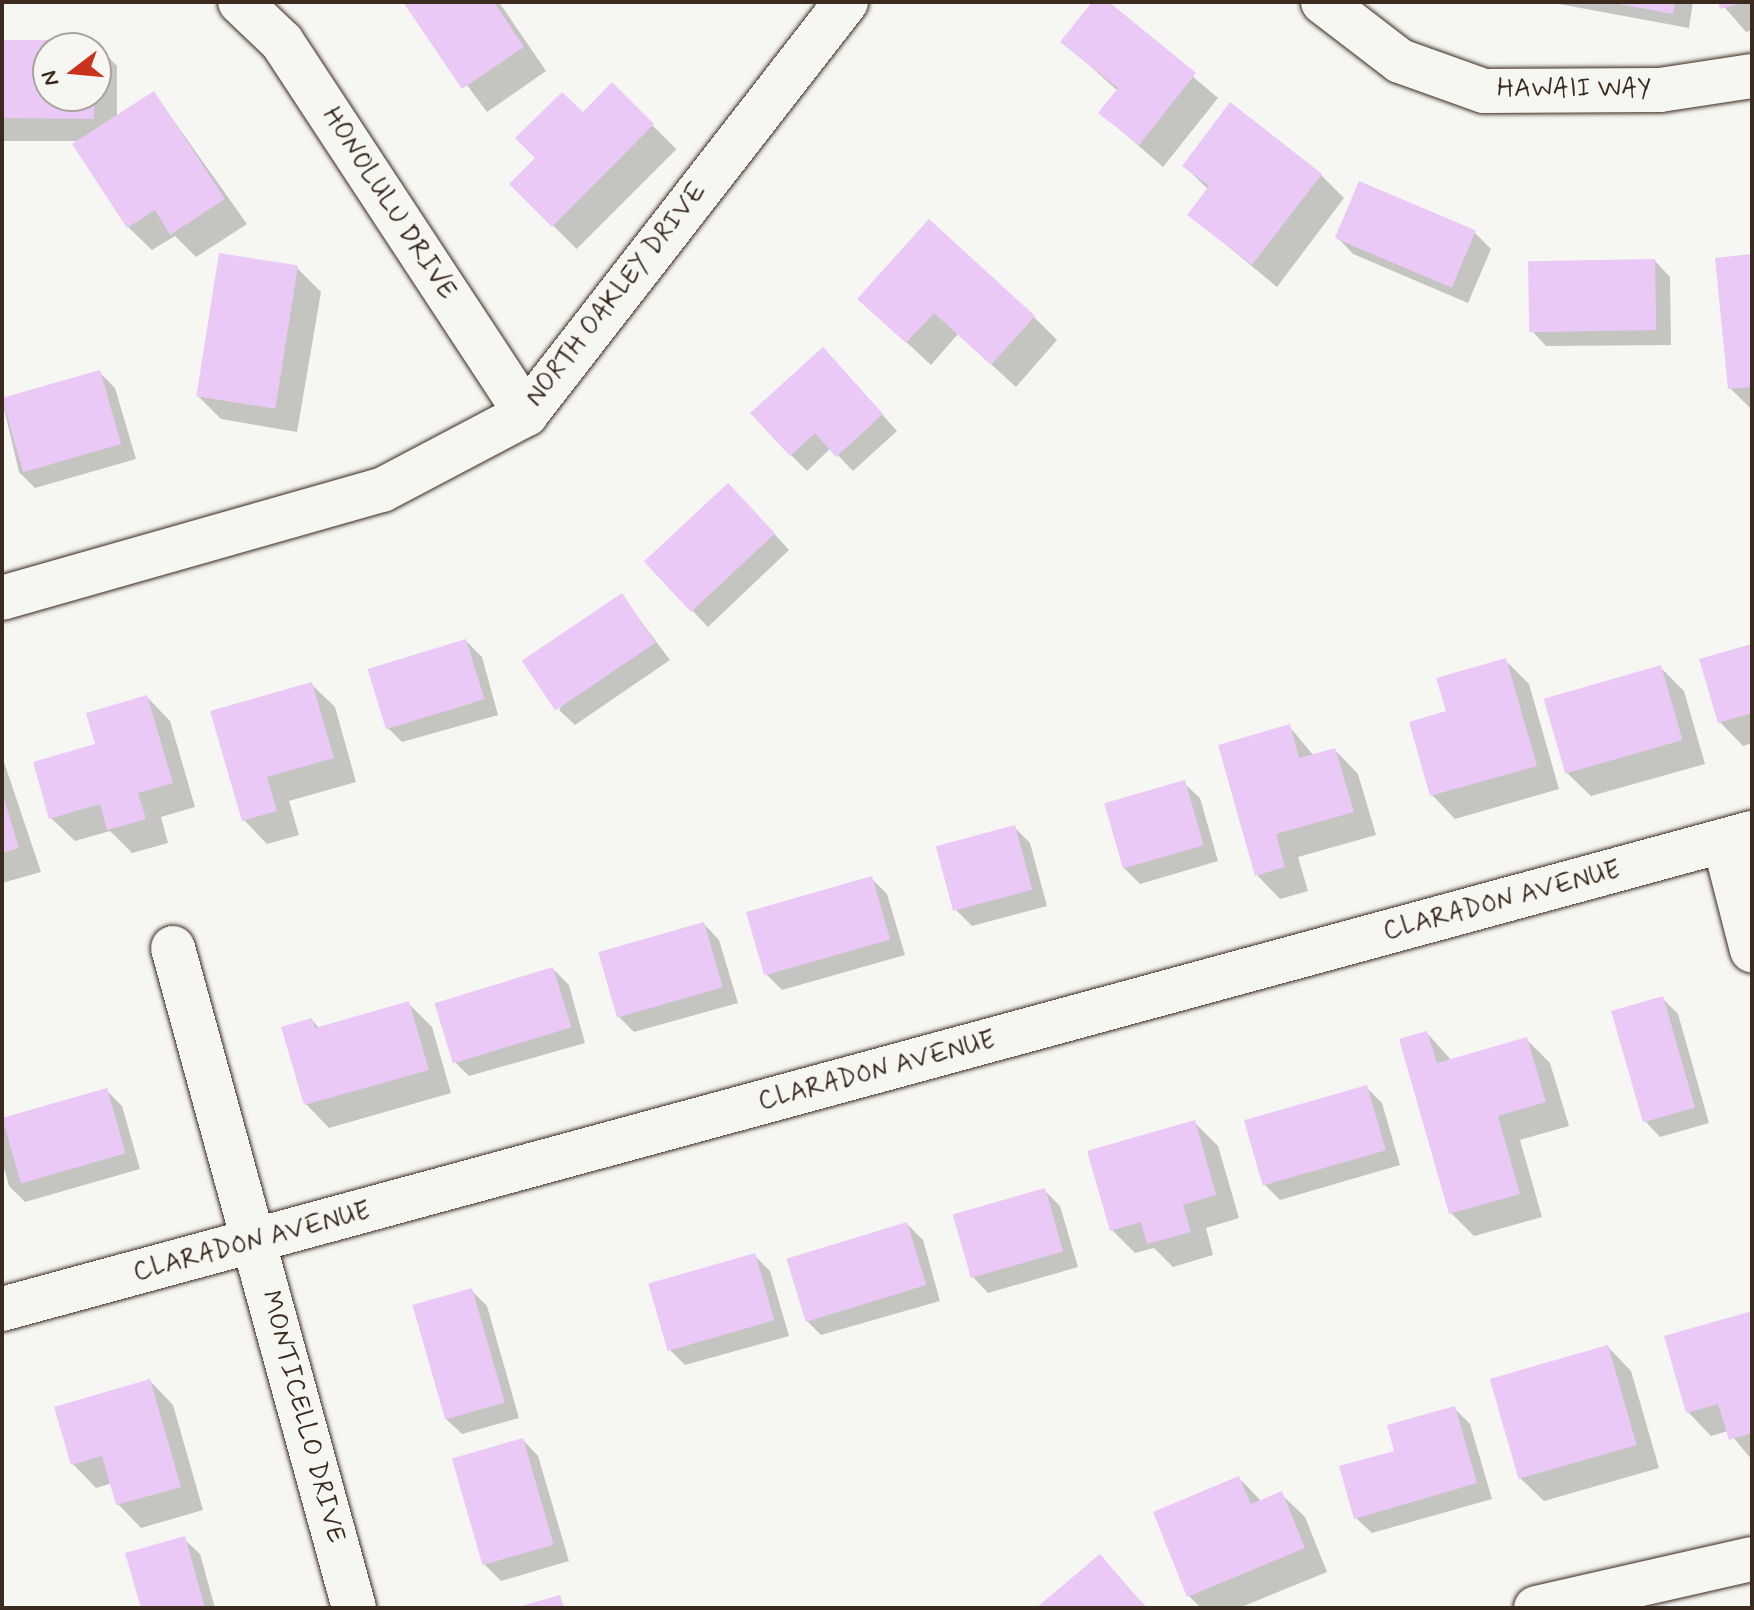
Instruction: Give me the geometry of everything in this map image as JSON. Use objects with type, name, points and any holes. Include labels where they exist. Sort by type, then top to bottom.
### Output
[{"type":"street","name":"HONOLULU DRIVE","points":[[240,2],[282,42],[526,414]]},
{"type":"street","name":"NORTH OAKLEY DRIVE","points":[[2,598],[382,490],[526,414],[846,2]]},
{"type":"street","name":"HAWAII WAY","points":[[1323,2],[1400,61],[1484,91],[1660,90],[1752,76]]},
{"type":"street","points":[[1738,837],[1752,950]]},
{"type":"street","name":"CLARADON AVENUE","points":[[2,1309],[254,1243],[1738,837]]},
{"type":"street","name":"MONTICELLO DRIVE","points":[[173,948],[354,1608]]},
{"type":"street","points":[[1536,1608],[1752,1559]]},
{"type":"building","points":[[403,2],[494,2],[524,47],[462,89]]},
{"type":"building","points":[[1092,2],[1109,2],[1196,73],[1139,145],[1098,113],[1118,88],[1060,42]]},
{"type":"building","points":[[1608,2],[1675,2],[1673,14]]},
{"type":"building","points":[[1718,2],[1743,2],[1743,3],[1720,9]]},
{"type":"building","points":[[2,40],[32,40],[32,112],[94,112],[94,119],[2,118]]},
{"type":"building","points":[[612,82],[654,124],[552,227],[509,184],[535,158],[515,138],[562,92],[583,112]]},
{"type":"building","points":[[154,91],[225,199],[170,235],[155,210],[127,228],[72,144]]},
{"type":"building","points":[[1230,102],[1322,174],[1252,265],[1187,215],[1209,186],[1182,166]]},
{"type":"building","points":[[1359,181],[1476,231],[1452,288],[1335,238]]},
{"type":"building","points":[[929,219],[1035,316],[991,365],[934,313],[906,343],[857,299]]},
{"type":"building","points":[[219,253],[298,266],[275,409],[196,396]]},
{"type":"building","points":[[1752,254],[1752,387],[1728,389],[1715,258]]},
{"type":"building","points":[[1655,259],[1656,330],[1529,332],[1528,261]]},
{"type":"building","points":[[823,347],[883,414],[836,457],[815,433],[790,456],[750,413]]},
{"type":"building","points":[[100,370],[121,444],[23,472],[2,398]]},
{"type":"building","points":[[728,483],[775,533],[691,612],[644,561]]},
{"type":"building","points":[[622,593],[656,643],[555,710],[522,661]]},
{"type":"building","points":[[466,639],[484,699],[386,729],[368,669]]},
{"type":"building","points":[[1752,644],[1752,713],[1718,723],[1699,659]]},
{"type":"building","points":[[1506,658],[1537,766],[1430,796],[1409,722],[1446,711],[1436,678]]},
{"type":"building","points":[[1661,665],[1682,740],[1565,774],[1544,699]]},
{"type":"building","points":[[312,682],[334,758],[267,777],[277,811],[242,821],[210,711]]},
{"type":"building","points":[[147,695],[173,783],[138,793],[146,819],[107,830],[100,804],[49,819],[33,762],[95,744],[86,713]]},
{"type":"building","points":[[1290,724],[1299,758],[1335,748],[1354,812],[1276,834],[1285,867],[1255,876],[1218,745]]},
{"type":"building","points":[[1185,780],[1204,845],[1123,869],[1104,803]]},
{"type":"building","points":[[2,792],[19,848],[2,853]]},
{"type":"building","points":[[1015,825],[1032,890],[953,911],[936,846]]},
{"type":"building","points":[[872,876],[890,939],[764,976],[746,912]]},
{"type":"building","points":[[704,922],[723,987],[617,1018],[598,952]]},
{"type":"building","points":[[553,967],[571,1027],[453,1064],[434,1003]]},
{"type":"building","points":[[1663,996],[1695,1108],[1643,1122],[1611,1011]]},
{"type":"building","points":[[409,1001],[429,1070],[304,1105],[281,1027],[312,1018],[315,1028]]},
{"type":"building","points":[[1427,1031],[1437,1063],[1527,1037],[1546,1102],[1498,1116],[1520,1194],[1449,1214],[1399,1039]]},
{"type":"building","points":[[1367,1085],[1386,1150],[1263,1186],[1244,1120]]},
{"type":"building","points":[[107,1088],[126,1153],[21,1183],[2,1118]]},
{"type":"building","points":[[1195,1120],[1216,1195],[1183,1205],[1191,1232],[1147,1244],[1141,1222],[1110,1231],[1087,1151]]},
{"type":"building","points":[[1045,1188],[1063,1251],[971,1278],[953,1214]]},
{"type":"building","points":[[907,1222],[926,1285],[806,1322],[787,1259]]},
{"type":"building","points":[[755,1253],[774,1320],[668,1351],[648,1284]]},
{"type":"building","points":[[472,1288],[505,1402],[445,1419],[412,1305]]},
{"type":"building","points":[[1752,1311],[1752,1433],[1729,1440],[1718,1404],[1686,1413],[1664,1336]]},
{"type":"building","points":[[1608,1345],[1637,1445],[1518,1479],[1490,1379]]},
{"type":"building","points":[[150,1379],[181,1487],[116,1505],[102,1456],[71,1465],[54,1407]]},
{"type":"building","points":[[1455,1406],[1477,1483],[1354,1519],[1339,1466],[1394,1451],[1387,1425]]},
{"type":"building","points":[[523,1438],[554,1545],[482,1565],[452,1458]]},
{"type":"building","points":[[1239,1476],[1251,1504],[1282,1491],[1305,1548],[1187,1597],[1153,1512]]},
{"type":"building","points":[[185,1536],[205,1608],[141,1608],[125,1553]]},
{"type":"building","points":[[1100,1554],[1146,1608],[1036,1608]]},
{"type":"building","points":[[560,1595],[564,1608],[518,1608],[518,1607]]}]
